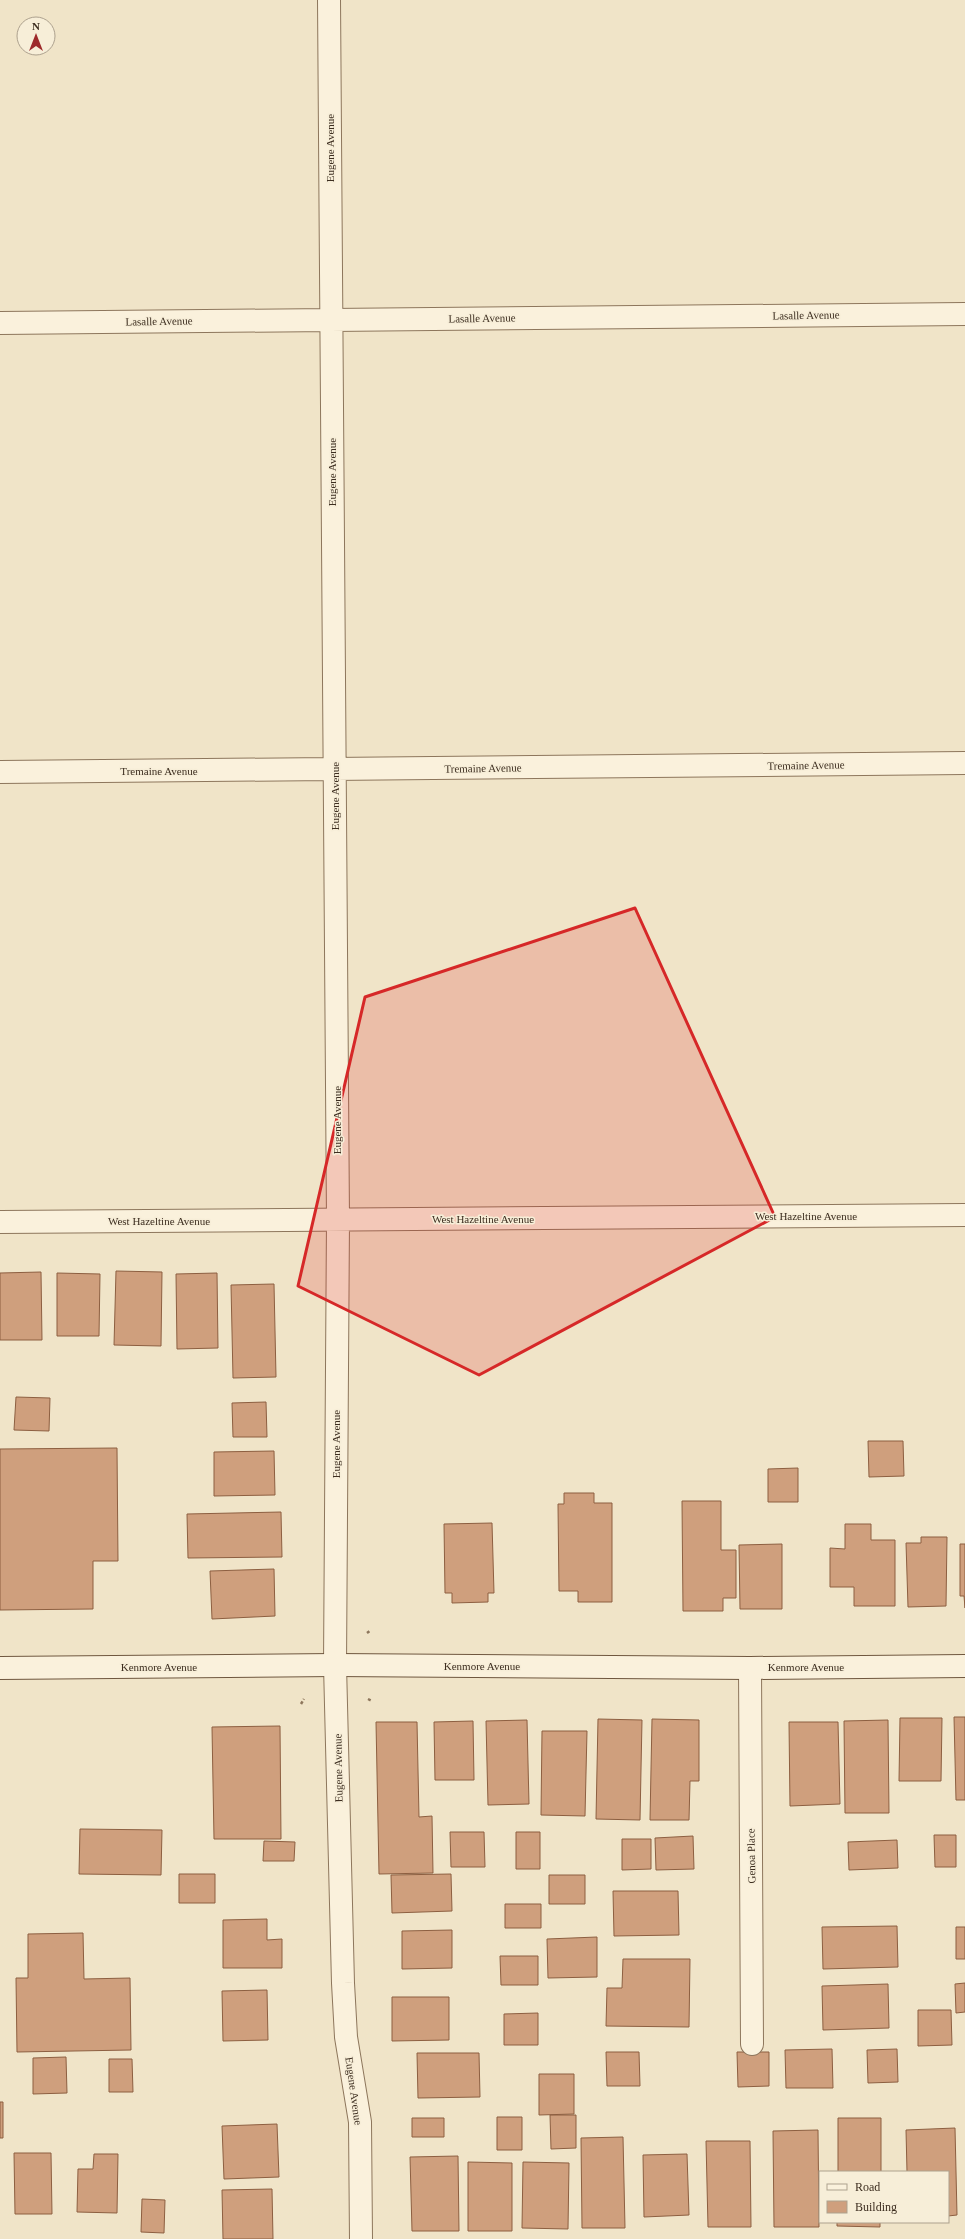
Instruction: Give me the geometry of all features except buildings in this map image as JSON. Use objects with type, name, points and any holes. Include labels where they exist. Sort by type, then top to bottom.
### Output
[{"type":"street","name":"Eugene Avenue","points":[[329,0],[338,1220],[335,1665],[343,1983],[346,2037],[360,2122],[361,2239]]},
{"type":"street","name":"Lasalle Avenue","points":[[0,323],[965,314]]},
{"type":"street","name":"Tremaine Avenue","points":[[0,772],[965,763]]},
{"type":"street","name":"West Hazeltine Avenue","points":[[0,1222],[965,1215]]},
{"type":"street","name":"Kenmore Avenue","points":[[0,1668],[335,1665],[750,1668],[965,1666]]},
{"type":"street","name":"Genoa Place","points":[[750,1668],[752,2044]]},
{"type":"path","points":[[367,1633],[371,1630]]},
{"type":"path","points":[[301,1704],[304,1699]]},
{"type":"path","points":[[368,1699],[372,1701]]},
{"type":"highlighted area","points":[[635,908],[775,1217],[479,1375],[298,1286],[365,997]]}]
